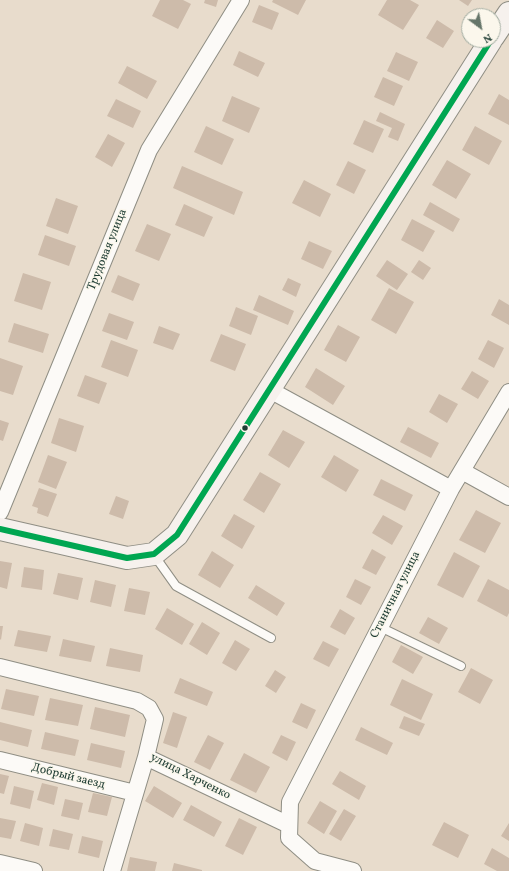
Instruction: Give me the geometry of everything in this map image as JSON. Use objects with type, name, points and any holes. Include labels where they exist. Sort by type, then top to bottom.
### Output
[{"type":"street","name":"Трудовая улица","points":[[0,512],[149,150],[241,0]]},
{"type":"street","points":[[501,25],[509,13]]},
{"type":"street","points":[[0,530],[127,558],[154,554],[177,535],[268,389],[486,48]]},
{"type":"street","points":[[268,389],[451,489]]},
{"type":"street","name":"Станичная улица","points":[[289,825],[290,802],[451,489],[509,392]]},
{"type":"street","points":[[462,471],[509,497]]},
{"type":"street","name":"улица Харченко","points":[[0,667],[137,701],[149,708],[155,719],[146,757],[289,825]]},
{"type":"street","points":[[112,871],[146,757]]},
{"type":"street","name":"Добрый заезд","points":[[0,760],[135,793]]},
{"type":"street","points":[[289,825],[289,838],[315,861],[352,871]]},
{"type":"street","points":[[0,863],[34,871]]},
{"type":"lane","points":[[154,554],[176,586],[271,638]]},
{"type":"lane","points":[[380,627],[461,666]]},
{"type":"building","points":[[160,0],[183,0],[191,4],[178,29],[152,16]]},
{"type":"building","points":[[205,0],[218,0],[216,7],[204,3]]},
{"type":"building","points":[[273,0],[306,0],[298,15],[272,2]]},
{"type":"building","points":[[387,0],[410,0],[419,5],[403,30],[378,15]]},
{"type":"building","points":[[459,0],[472,0],[468,6]]},
{"type":"building","points":[[259,5],[279,13],[272,30],[252,22]]},
{"type":"building","points":[[437,20],[454,31],[443,48],[426,38]]},
{"type":"building","points":[[239,51],[265,63],[258,77],[233,65]]},
{"type":"building","points":[[396,52],[418,62],[409,81],[387,71]]},
{"type":"building","points":[[127,66],[157,81],[147,99],[118,83]]},
{"type":"building","points":[[383,77],[403,86],[394,106],[374,97]]},
{"type":"building","points":[[499,94],[509,100],[509,125],[488,114]]},
{"type":"building","points":[[232,96],[260,108],[249,133],[222,121]]},
{"type":"building","points":[[116,99],[141,111],[133,128],[107,116]]},
{"type":"building","points":[[380,112],[405,124],[398,141],[388,137],[392,128],[376,121]]},
{"type":"building","points":[[364,120],[384,129],[373,153],[353,144]]},
{"type":"building","points":[[206,126],[234,139],[222,165],[194,152]]},
{"type":"building","points":[[475,126],[502,141],[489,165],[462,150]]},
{"type":"building","points":[[108,134],[125,143],[112,167],[95,157]]},
{"type":"building","points":[[447,160],[471,174],[456,199],[432,185]]},
{"type":"building","points":[[348,161],[366,170],[354,194],[336,185]]},
{"type":"building","points":[[182,166],[243,192],[234,215],[173,188]]},
{"type":"building","points":[[304,180],[331,194],[320,217],[292,203]]},
{"type":"building","points":[[56,198],[78,206],[68,234],[46,226]]},
{"type":"building","points":[[430,202],[460,219],[453,232],[423,215]]},
{"type":"building","points":[[184,204],[213,217],[204,237],[175,225]]},
{"type":"building","points":[[412,219],[435,231],[423,252],[401,240]]},
{"type":"building","points":[[147,224],[171,234],[159,261],[135,251]]},
{"type":"building","points":[[45,235],[76,246],[69,266],[38,255]]},
{"type":"building","points":[[309,241],[332,251],[323,269],[301,259]]},
{"type":"building","points":[[387,260],[408,274],[397,290],[376,276]]},
{"type":"building","points":[[419,260],[431,268],[423,280],[411,272]]},
{"type":"building","points":[[23,273],[51,282],[42,310],[14,301]]},
{"type":"building","points":[[118,275],[140,284],[133,301],[111,292]]},
{"type":"building","points":[[288,278],[301,284],[296,297],[282,290]]},
{"type":"building","points":[[389,288],[414,302],[396,334],[371,320]]},
{"type":"building","points":[[259,295],[294,311],[288,325],[253,310]]},
{"type":"building","points":[[499,299],[509,305],[509,325],[491,315]]},
{"type":"building","points":[[236,307],[258,316],[251,335],[229,326]]},
{"type":"building","points":[[109,313],[134,322],[127,340],[102,331]]},
{"type":"building","points":[[14,323],[49,334],[43,353],[8,342]]},
{"type":"building","points":[[338,325],[360,337],[346,362],[324,350]]},
{"type":"building","points":[[159,326],[180,334],[173,350],[153,343]]},
{"type":"building","points":[[221,334],[246,344],[235,371],[210,361]]},
{"type":"building","points":[[111,340],[138,350],[128,377],[101,367]]},
{"type":"building","points":[[488,340],[504,348],[494,368],[478,359]]},
{"type":"building","points":[[0,358],[23,366],[13,395],[0,391]]},
{"type":"building","points":[[316,368],[345,386],[333,405],[305,387]]},
{"type":"building","points":[[472,371],[489,381],[478,399],[461,389]]},
{"type":"building","points":[[85,375],[107,383],[99,404],[77,396]]},
{"type":"building","points":[[439,394],[458,404],[447,423],[429,412]]},
{"type":"building","points":[[59,418],[84,426],[76,452],[51,443]]},
{"type":"building","points":[[0,420],[9,423],[3,441],[0,440]]},
{"type":"building","points":[[408,427],[439,443],[431,458],[400,442]]},
{"type":"building","points":[[283,430],[305,442],[289,468],[268,455]]},
{"type":"building","points":[[48,455],[67,462],[56,489],[38,482]]},
{"type":"building","points":[[334,455],[359,470],[346,492],[321,477]]},
{"type":"building","points":[[260,472],[281,484],[264,513],[243,500]]},
{"type":"building","points":[[381,479],[413,495],[405,511],[373,495]]},
{"type":"building","points":[[39,488],[57,494],[48,517],[37,513],[38,508],[32,506]]},
{"type":"building","points":[[116,496],[129,501],[123,519],[109,514]]},
{"type":"building","points":[[476,510],[501,523],[485,553],[459,540]]},
{"type":"building","points":[[234,514],[255,526],[242,549],[221,536]]},
{"type":"building","points":[[383,515],[403,526],[392,545],[372,533]]},
{"type":"building","points":[[372,549],[386,557],[376,575],[362,568]]},
{"type":"building","points":[[212,551],[234,565],[220,588],[198,575]]},
{"type":"building","points":[[454,552],[480,566],[463,598],[437,585]]},
{"type":"building","points":[[0,561],[12,563],[7,589],[0,587]]},
{"type":"building","points":[[24,567],[44,570],[42,590],[21,587]]},
{"type":"building","points":[[58,573],[83,578],[78,600],[53,594]]},
{"type":"building","points":[[355,579],[371,587],[361,605],[346,597]]},
{"type":"building","points":[[488,579],[509,590],[509,613],[507,617],[477,601]]},
{"type":"building","points":[[95,580],[116,585],[111,607],[90,602]]},
{"type":"building","points":[[256,585],[285,603],[277,616],[248,598]]},
{"type":"building","points":[[129,588],[150,592],[145,615],[124,611]]},
{"type":"building","points":[[167,608],[194,624],[182,645],[155,629]]},
{"type":"building","points":[[340,609],[355,618],[345,635],[330,627]]},
{"type":"building","points":[[428,617],[448,628],[439,644],[419,633]]},
{"type":"building","points":[[202,622],[220,633],[207,655],[189,644]]},
{"type":"building","points":[[0,626],[3,626],[1,640],[0,639]]},
{"type":"building","points":[[18,630],[51,636],[47,652],[14,646]]},
{"type":"building","points":[[63,639],[95,646],[91,662],[59,656]]},
{"type":"building","points":[[235,640],[250,649],[236,671],[222,663]]},
{"type":"building","points":[[323,641],[339,649],[329,667],[313,659]]},
{"type":"building","points":[[401,645],[423,657],[413,674],[392,662]]},
{"type":"building","points":[[110,648],[143,655],[140,672],[106,666]]},
{"type":"building","points":[[471,668],[493,680],[480,704],[458,692]]},
{"type":"building","points":[[275,670],[286,677],[276,693],[265,686]]},
{"type":"building","points":[[180,678],[213,692],[207,706],[174,693]]},
{"type":"building","points":[[402,679],[433,694],[421,720],[390,705]]},
{"type":"building","points":[[6,689],[39,696],[34,716],[1,709]]},
{"type":"building","points":[[50,698],[83,705],[78,726],[45,720]]},
{"type":"building","points":[[301,703],[316,710],[307,729],[292,722]]},
{"type":"building","points":[[95,707],[130,715],[125,737],[90,729]]},
{"type":"building","points":[[173,712],[187,717],[177,748],[163,743]]},
{"type":"building","points":[[404,716],[425,724],[419,736],[399,728]]},
{"type":"building","points":[[0,722],[32,730],[28,747],[0,740]]},
{"type":"building","points":[[361,727],[393,743],[387,755],[355,740]]},
{"type":"building","points":[[45,732],[79,740],[75,756],[41,749]]},
{"type":"building","points":[[208,735],[224,743],[210,770],[194,762]]},
{"type":"building","points":[[281,735],[296,742],[287,761],[272,753]]},
{"type":"building","points":[[91,743],[125,751],[121,768],[87,760]]},
{"type":"building","points":[[244,753],[270,767],[256,793],[230,780]]},
{"type":"building","points":[[340,771],[366,786],[359,800],[332,784]]},
{"type":"building","points":[[0,774],[9,776],[4,794],[0,793]]},
{"type":"building","points":[[42,783],[58,787],[54,805],[37,800]]},
{"type":"building","points":[[14,786],[34,791],[30,809],[10,804]]},
{"type":"building","points":[[154,786],[182,803],[173,818],[145,801]]},
{"type":"building","points":[[93,793],[112,797],[107,816],[88,812]]},
{"type":"building","points":[[65,799],[83,803],[79,820],[61,816]]},
{"type":"building","points":[[320,801],[337,811],[324,834],[307,823]]},
{"type":"building","points":[[191,805],[222,822],[214,837],[183,820]]},
{"type":"building","points":[[344,809],[356,816],[341,841],[329,834]]},
{"type":"building","points":[[0,818],[16,821],[11,839],[0,837]]},
{"type":"building","points":[[239,818],[257,827],[243,855],[225,846]]},
{"type":"building","points":[[444,822],[469,835],[458,858],[432,845]]},
{"type":"building","points":[[25,823],[43,828],[39,846],[20,841]]},
{"type":"building","points":[[509,823],[509,841],[501,836]]},
{"type":"building","points":[[53,829],[73,834],[69,850],[49,846]]},
{"type":"building","points":[[82,836],[103,841],[99,858],[78,853]]},
{"type":"building","points":[[492,848],[509,858],[509,871],[497,871],[484,864]]},
{"type":"building","points":[[130,857],[157,862],[155,871],[127,871]]},
{"type":"building","points":[[174,863],[202,870],[202,871],[172,871]]},
{"type":"transit line","points":[[0,529],[127,558],[154,554],[177,535],[486,48]]}]
